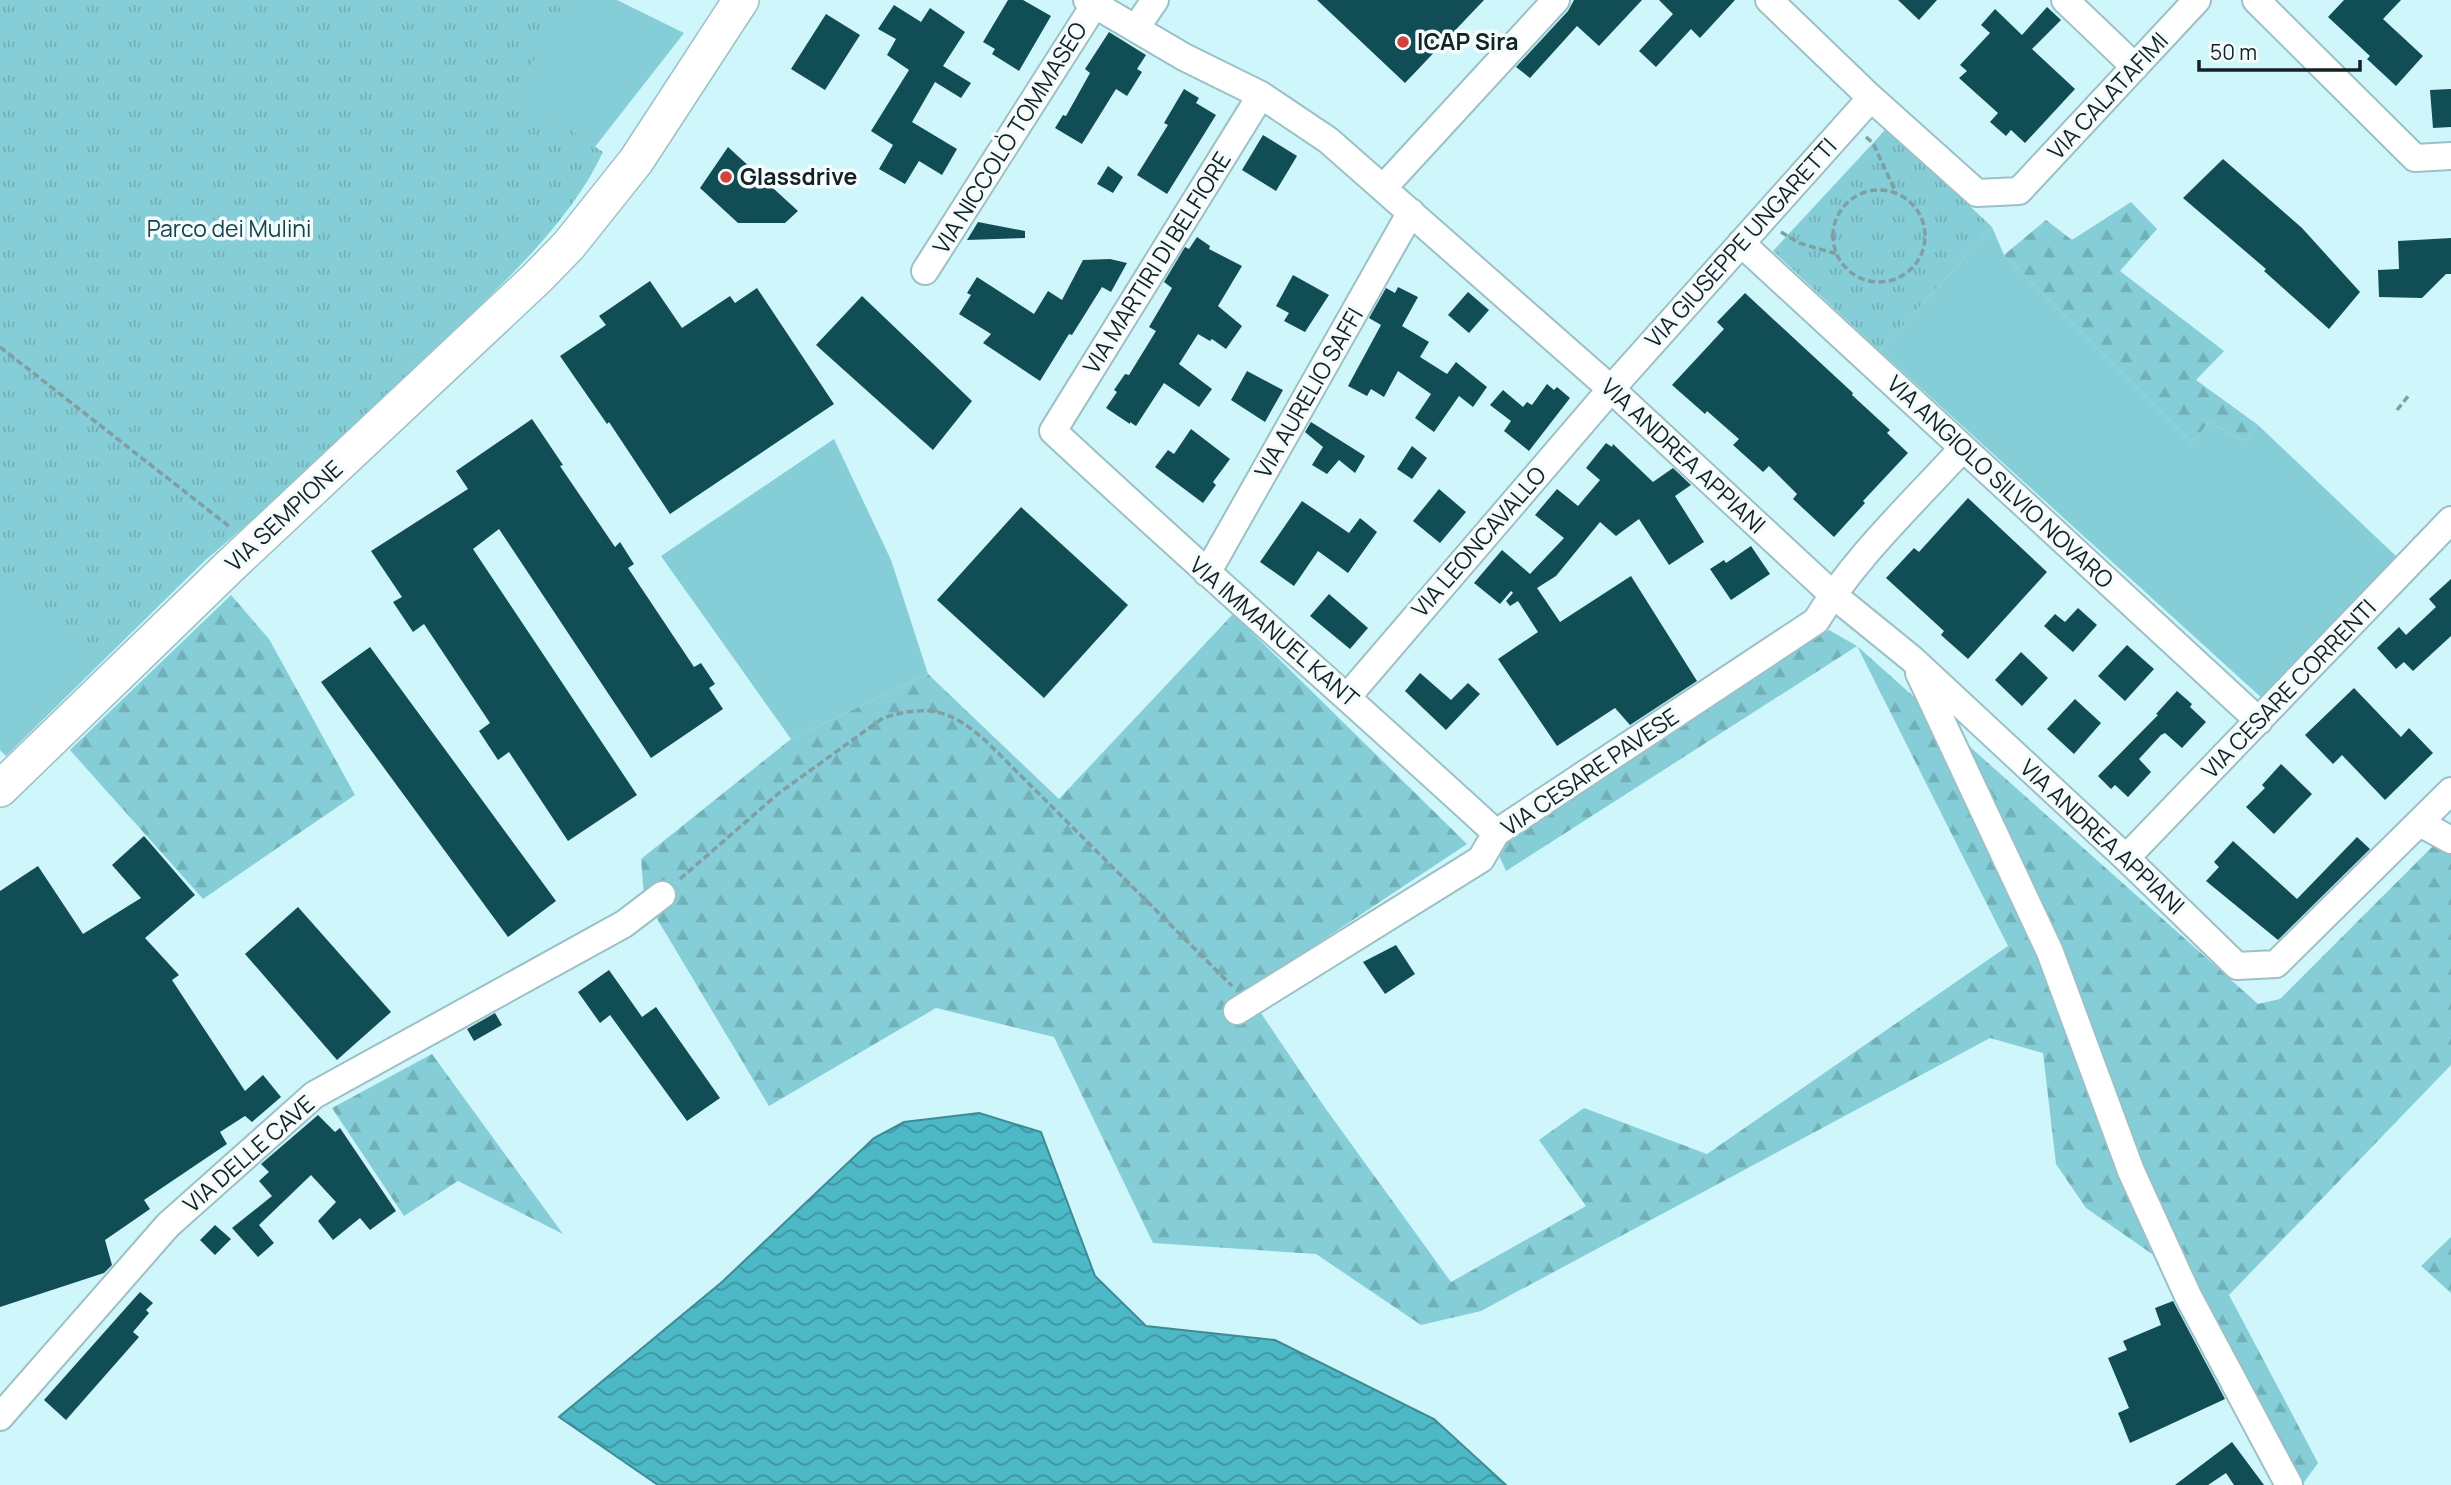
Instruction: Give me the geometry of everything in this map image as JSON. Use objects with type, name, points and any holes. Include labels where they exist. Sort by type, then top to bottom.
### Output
[{"type":"main road","name":"VIA SEMPIONE","points":[[0,789],[569,245],[636,161],[741,0]]},
{"type":"street","points":[[1136,28],[1155,0]]},
{"type":"street","points":[[1384,187],[1556,0]]},
{"type":"street","points":[[1769,0],[1871,98]]},
{"type":"street","points":[[2065,0],[2134,67]]},
{"type":"street","name":"VIA CALATAFIMI","points":[[1871,98],[1977,193],[2019,191],[2197,0]]},
{"type":"street","points":[[2256,0],[2415,158],[2451,156]]},
{"type":"street","name":"VIA ANDREA APPIANI","points":[[1091,2],[1184,57],[1261,95],[1328,140],[1384,187],[1611,388],[1832,594],[1912,659],[2126,858],[2237,966],[2276,964],[2420,823]]},
{"type":"street","name":"VIA NICCOLÒ TOMMASEO","points":[[925,271],[1091,2]]},
{"type":"street","name":"VIA MARTIRI DI BELFIORE","points":[[1053,431],[1261,95]]},
{"type":"street","name":"VIA GIUSEPPE UNGARETTI","points":[[1611,388],[1871,98]]},
{"type":"street","name":"VIA AURELIO SAFFI","points":[[1207,573],[1411,212]]},
{"type":"street","name":"VIA ANGIOLO SILVIO NOVARO","points":[[1741,243],[2259,721]]},
{"type":"street","name":"VIA LEONCAVALLO","points":[[1348,696],[1611,388]]},
{"type":"street","name":"VIA IMMANUEL KANT","points":[[1053,431],[1496,833]]},
{"type":"street","name":"VIA CESARE PAVESE","points":[[1243,1007],[1480,859],[1496,833],[1816,621],[1832,594],[1963,448]]},
{"type":"street","name":"VIA CESARE CORRENTI","points":[[2126,858],[2451,520]]},
{"type":"street","points":[[1912,659],[2050,953],[2131,1171],[2188,1296],[2289,1485]]},
{"type":"street","points":[[2451,791],[2420,823],[2451,840]]},
{"type":"street","name":"VIA DELLE CAVE","points":[[0,1417],[168,1225],[314,1095],[624,924],[662,895]]},
{"type":"path","points":[[1849,121],[1873,143],[1896,193]]},
{"type":"path","points":[[1877,190],[1896,193],[1910,202],[1921,217],[1925,235],[1922,253],[1913,267],[1898,279],[1880,282],[1863,280],[1847,270],[1836,254],[1833,235],[1836,219],[1846,204],[1861,194],[1877,190]]},
{"type":"path","points":[[1765,216],[1787,237],[1798,243],[1836,254]]},
{"type":"path","points":[[0,347],[167,480],[254,545]]},
{"type":"path","points":[[2397,410],[2409,395]]},
{"type":"path","points":[[662,895],[779,793],[883,718],[902,712],[941,712],[958,719],[988,743],[1243,1007]]},
{"type":"green space","name":"Parco dei Mulini","points":[[0,0],[572,0],[514,92],[603,152],[569,208],[547,236],[498,288],[253,519],[86,658],[0,570]]},
{"type":"green space","points":[[375,0],[617,0],[684,33],[591,152]]},
{"type":"green space","points":[[1887,128],[1992,227],[1880,351],[1773,251]]},
{"type":"green space","points":[[2131,202],[2157,229],[2120,271],[2224,351],[2196,380],[2258,425],[2244,441],[2209,422],[2192,443],[2004,255],[2046,220],[2072,240]]},
{"type":"green space","points":[[1992,227],[2004,255],[2192,443],[2209,422],[2244,441],[2258,425],[2398,558],[2264,700],[1880,351]]},
{"type":"green space","points":[[0,331],[243,523],[6,756],[0,750]]},
{"type":"green space","points":[[834,439],[891,560],[928,674],[791,739],[661,556]]},
{"type":"green space","points":[[231,595],[269,639],[355,795],[203,899],[70,750]]},
{"type":"green space","points":[[1233,614],[1467,844],[1246,991],[1323,1105],[1451,1282],[1586,1206],[1539,1140],[1584,1108],[1707,1154],[2008,946],[1857,646],[2258,1004],[2280,999],[2437,842],[2451,851],[2451,1065],[2229,1295],[2318,1463],[2302,1485],[2165,1263],[2086,1208],[2056,1164],[2043,1053],[1990,1038],[1481,1311],[1421,1325],[1316,1254],[1153,1243],[1054,1037],[936,1008],[769,1106],[644,897],[641,859],[791,739],[928,674],[1059,799]]},
{"type":"green space","points":[[1829,630],[1857,646],[1506,871],[1498,853],[1505,844]]},
{"type":"green space","points":[[432,1054],[563,1234],[458,1181],[404,1216],[332,1108]]},
{"type":"green space","points":[[2451,1237],[2451,1293],[2421,1266]]},
{"type":"water","points":[[979,1113],[1041,1132],[1095,1276],[1146,1326],[1275,1340],[1434,1419],[1506,1485],[658,1485],[559,1417],[722,1282],[874,1138],[904,1122]]},
{"type":"building","points":[[1008,0],[1023,0],[1051,16],[1019,71],[992,54],[995,49],[983,42]]},
{"type":"building","name":"ICAP Sira","points":[[1317,0],[1484,0],[1405,83]]},
{"type":"building","points":[[1574,0],[1642,0],[1599,46],[1577,26],[1530,78],[1516,67],[1568,11]]},
{"type":"building","points":[[1659,0],[1735,0],[1700,38],[1691,29],[1656,67],[1639,51],[1673,14]]},
{"type":"building","points":[[1898,0],[1937,0],[1919,20]]},
{"type":"building","points":[[2344,0],[2401,0],[2383,19],[2423,56],[2396,86],[2367,59],[2370,56],[2328,17]]},
{"type":"building","points":[[894,5],[921,22],[930,8],[965,32],[943,66],[971,83],[961,98],[935,82],[912,122],[957,149],[942,175],[919,161],[905,184],[879,169],[893,145],[871,131],[909,70],[887,55],[896,39],[878,29]]},
{"type":"building","points":[[2047,7],[2061,20],[2032,49],[2075,89],[2025,143],[2011,130],[2006,136],[1990,122],[1998,113],[1959,78],[1967,71],[1960,65],[1990,33],[1981,25],[1995,9],[2022,35]]},
{"type":"building","points":[[826,14],[860,35],[825,90],[791,69]]},
{"type":"building","points":[[1109,32],[1146,55],[1137,69],[1142,72],[1127,96],[1116,89],[1082,144],[1055,128],[1063,115],[1066,116],[1090,73],[1085,69]]},
{"type":"building","points":[[1184,89],[1199,98],[1196,103],[1216,115],[1167,194],[1137,175],[1168,125],[1164,123]]},
{"type":"building","points":[[2451,89],[2451,127],[2433,128],[2430,90]]},
{"type":"building","points":[[1263,135],[1297,156],[1276,191],[1242,170]]},
{"type":"building","points":[[728,147],[798,211],[785,223],[738,223],[700,188]]},
{"type":"building","points":[[2223,159],[2302,228],[2360,292],[2329,329],[2264,271],[2266,269],[2183,198]]},
{"type":"building","points":[[1108,166],[1123,177],[1113,193],[1097,184]]},
{"type":"building","points":[[978,222],[1025,231],[1025,238],[967,240]]},
{"type":"building","points":[[1197,237],[1210,246],[1209,249],[1242,266],[1218,306],[1242,326],[1226,349],[1212,339],[1210,341],[1198,334],[1179,364],[1212,389],[1199,407],[1164,383],[1136,426],[1130,424],[1106,408],[1117,392],[1114,390],[1125,374],[1129,375],[1156,331],[1149,327],[1172,288],[1164,282],[1185,247],[1189,249]]},
{"type":"building","points":[[2451,238],[2451,274],[2446,274],[2422,298],[2379,297],[2378,270],[2399,269],[2398,241]]},
{"type":"building","points":[[1110,259],[1127,263],[1111,292],[1102,287],[1040,381],[983,343],[991,334],[959,314],[971,295],[967,293],[977,277],[1034,314],[1048,291],[1062,300],[1083,260]]},
{"type":"building","points":[[1293,275],[1329,295],[1305,332],[1284,321],[1289,313],[1276,306]]},
{"type":"building","points":[[650,281],[682,328],[730,296],[735,303],[757,288],[834,404],[670,514],[609,422],[607,424],[560,356],[606,325],[599,316]]},
{"type":"building","points":[[1398,287],[1418,297],[1402,326],[1429,342],[1420,357],[1447,374],[1456,362],[1487,387],[1473,407],[1459,396],[1434,432],[1415,418],[1431,394],[1398,371],[1384,397],[1371,389],[1367,396],[1348,386],[1381,325],[1369,318],[1386,288],[1395,293]]},
{"type":"building","points":[[1468,292],[1489,310],[1469,333],[1448,315]]},
{"type":"building","points":[[1745,293],[1853,393],[1852,395],[1890,430],[1887,433],[1908,453],[1834,537],[1793,499],[1797,494],[1769,466],[1763,472],[1733,445],[1739,439],[1672,385],[1724,329],[1717,322]]},
{"type":"building","points":[[862,296],[972,401],[933,450],[816,345]]},
{"type":"building","points":[[1247,371],[1283,390],[1265,422],[1231,400]]},
{"type":"building","points":[[1547,384],[1554,390],[1557,387],[1570,398],[1529,451],[1504,431],[1511,421],[1490,405],[1503,390],[1523,407],[1527,402],[1532,405]]},
{"type":"building","points":[[532,419],[615,547],[620,542],[634,564],[628,568],[694,667],[701,663],[715,684],[709,688],[723,709],[651,758],[499,529],[473,549],[637,795],[568,841],[509,752],[498,760],[479,731],[490,723],[424,624],[413,632],[393,602],[402,597],[371,551],[468,489],[456,471]]},
{"type":"building","points":[[1311,422],[1365,456],[1355,473],[1339,460],[1327,474],[1312,465],[1323,447],[1305,432]]},
{"type":"building","points":[[1191,429],[1230,459],[1213,482],[1216,485],[1203,503],[1155,467],[1168,450],[1174,454]]},
{"type":"building","points":[[1606,443],[1612,447],[1613,444],[1653,482],[1673,468],[1691,485],[1675,496],[1704,542],[1669,565],[1639,519],[1616,536],[1600,522],[1556,576],[1537,588],[1560,622],[1631,576],[1697,681],[1630,725],[1615,708],[1557,746],[1498,659],[1538,632],[1518,601],[1510,606],[1506,601],[1513,593],[1511,591],[1500,604],[1474,583],[1502,550],[1530,574],[1564,538],[1535,515],[1557,489],[1578,506],[1600,480],[1586,468]]},
{"type":"building","points":[[1412,446],[1427,458],[1412,479],[1397,469]]},
{"type":"building","points":[[1439,489],[1466,512],[1440,543],[1413,521]]},
{"type":"building","points":[[1968,498],[2047,572],[1968,659],[1941,635],[1944,631],[1886,578],[1914,548],[1919,552]]},
{"type":"building","points":[[1302,501],[1349,533],[1360,518],[1377,532],[1348,573],[1318,551],[1294,586],[1260,562]]},
{"type":"building","points":[[1021,507],[1128,605],[1044,698],[937,600]]},
{"type":"building","points":[[1751,546],[1770,574],[1731,600],[1710,569],[1724,560],[1726,563]]},
{"type":"building","points":[[2451,579],[2451,636],[2413,671],[2404,662],[2396,669],[2377,648],[2399,627],[2406,635],[2436,607],[2429,599]]},
{"type":"building","points":[[1329,594],[1368,628],[1350,649],[1310,616]]},
{"type":"building","points":[[2078,608],[2097,625],[2073,652],[2044,626],[2055,614],[2065,622]]},
{"type":"building","points":[[2127,645],[2154,669],[2125,701],[2098,676]]},
{"type":"building","points":[[370,647],[556,901],[508,937],[321,682]]},
{"type":"building","points":[[2021,652],[2048,678],[2022,706],[1995,680]]},
{"type":"building","points":[[1420,673],[1451,700],[1468,683],[1480,694],[1446,730],[1405,691]]},
{"type":"building","points":[[2354,688],[2401,737],[2409,728],[2433,753],[2385,800],[2342,755],[2333,764],[2305,735]]},
{"type":"building","points":[[2177,691],[2206,722],[2182,748],[2165,733],[2161,735],[2139,759],[2151,772],[2128,797],[2115,785],[2111,789],[2098,776],[2158,715],[2156,714]]},
{"type":"building","points":[[2075,699],[2101,723],[2074,754],[2047,729]]},
{"type":"building","points":[[2281,764],[2312,794],[2274,834],[2246,807],[2265,788],[2262,785]]},
{"type":"building","points":[[144,836],[195,895],[145,938],[179,975],[172,980],[245,1091],[263,1075],[281,1097],[252,1122],[245,1116],[220,1132],[227,1144],[144,1200],[150,1209],[105,1240],[112,1265],[104,1273],[0,1307],[0,891],[38,866],[83,934],[141,898],[112,865]]},
{"type":"building","points":[[2357,837],[2370,849],[2278,940],[2206,881],[2219,867],[2214,862],[2233,841],[2297,899]]},
{"type":"building","points":[[298,907],[391,1012],[337,1060],[245,954]]},
{"type":"building","points":[[1396,945],[1415,974],[1385,994],[1363,962]]},
{"type":"building","points":[[609,970],[642,1017],[656,1007],[720,1098],[687,1121],[610,1015],[600,1023],[578,992]]},
{"type":"building","points":[[495,1013],[502,1025],[474,1041],[467,1029]]},
{"type":"building","points":[[318,1115],[335,1132],[340,1128],[396,1211],[370,1230],[360,1218],[333,1240],[318,1221],[336,1202],[311,1175],[259,1225],[274,1243],[258,1257],[232,1228],[272,1196],[259,1181],[269,1172],[261,1164]]},
{"type":"building","points":[[215,1225],[231,1239],[215,1255],[200,1240]]},
{"type":"building","points":[[140,1292],[153,1303],[146,1310],[149,1313],[133,1332],[139,1337],[66,1420],[44,1400]]},
{"type":"building","points":[[2173,1301],[2225,1399],[2130,1443],[2118,1413],[2129,1408],[2108,1358],[2127,1350],[2123,1341],[2161,1325],[2155,1308]]},
{"type":"building","points":[[2232,1442],[2264,1485],[2234,1485],[2226,1473],[2208,1485],[2175,1485]]},
{"type":"place","name":"ICAP Sira","points":[[1403,42]]},
{"type":"place","name":"Glassdrive","points":[[726,177]]}]
